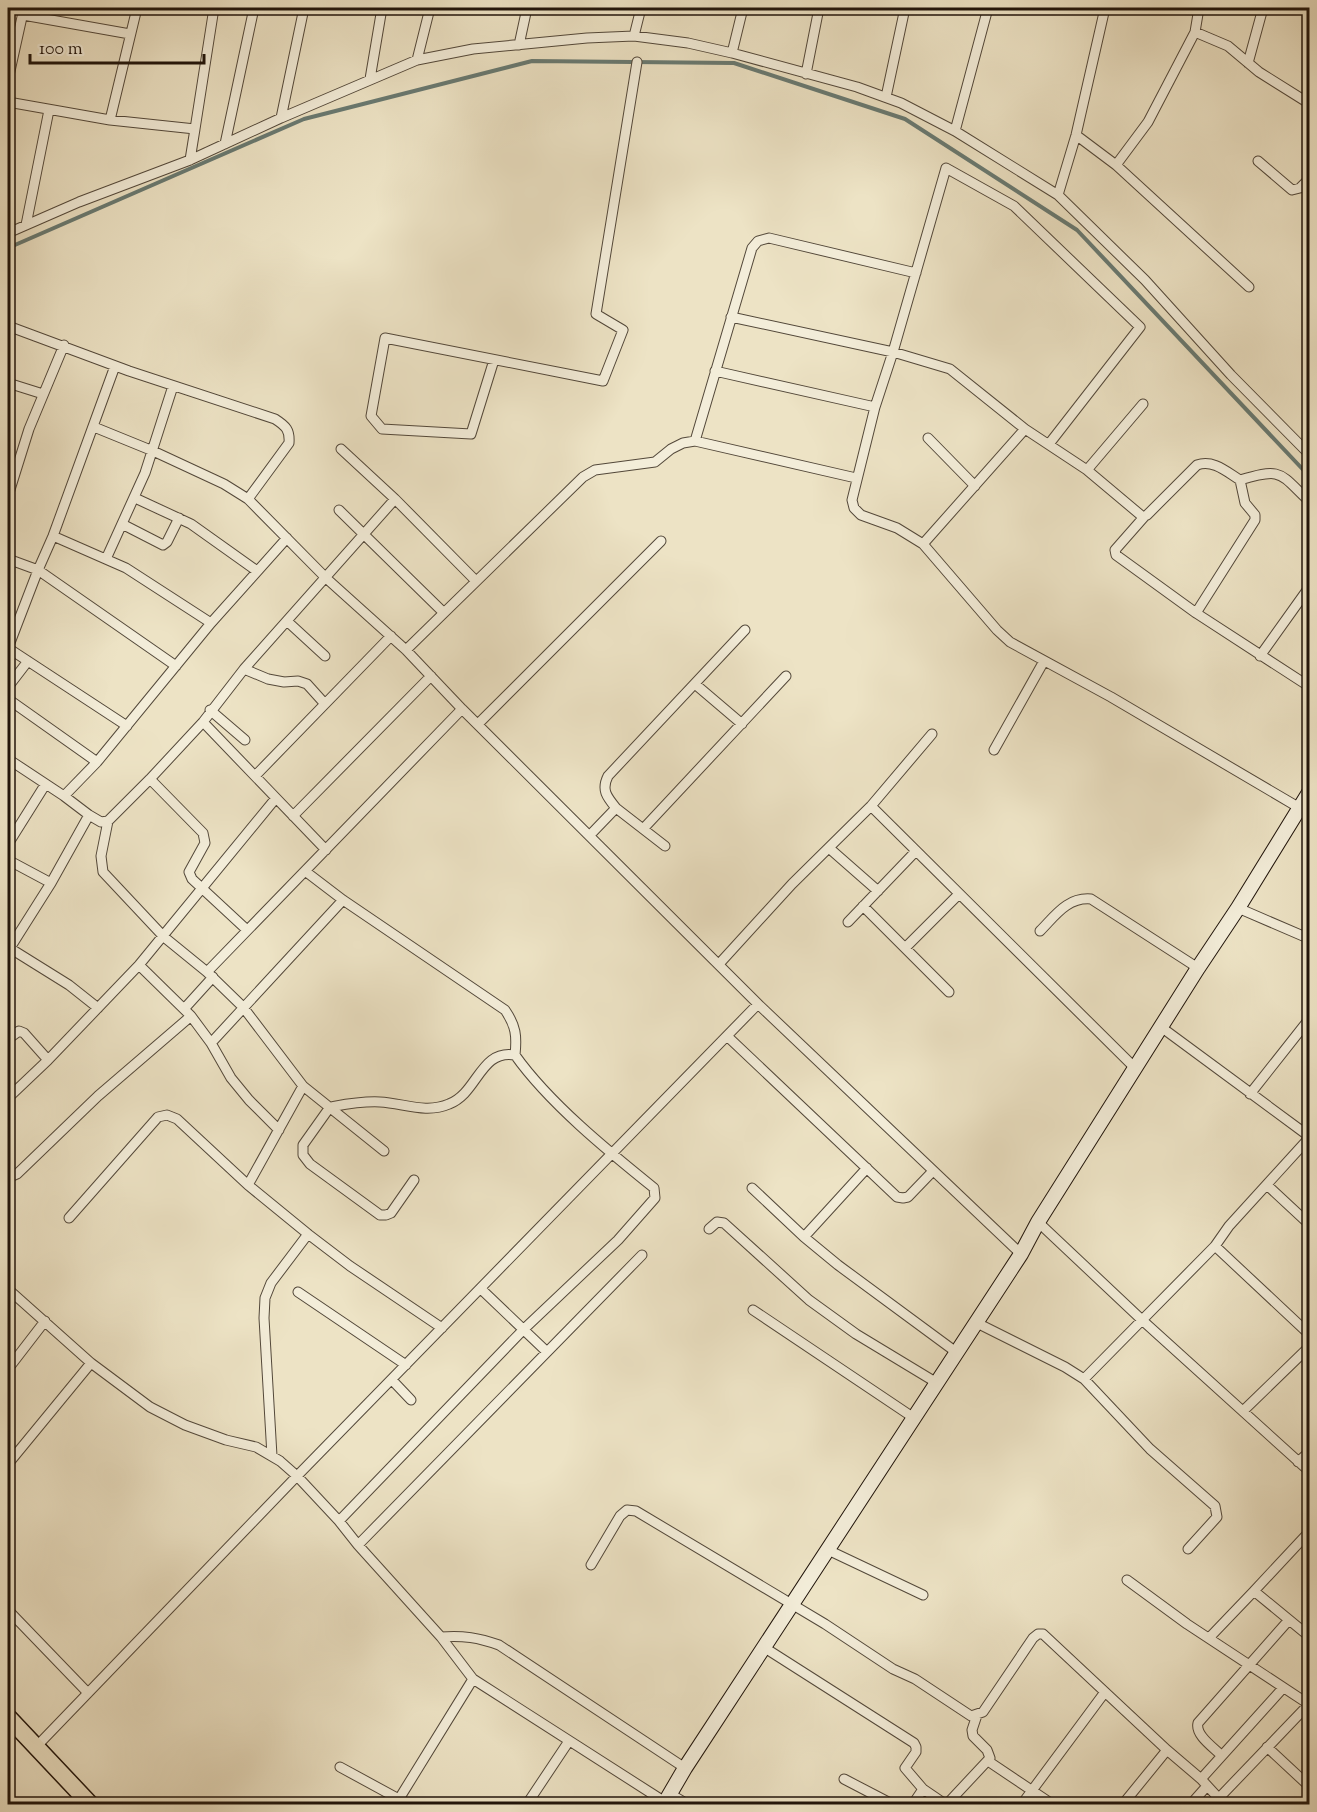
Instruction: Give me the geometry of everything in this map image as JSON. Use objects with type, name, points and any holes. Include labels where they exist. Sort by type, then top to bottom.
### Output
[{"type":"highway","points":[[8,1717],[90,1804]]},
{"type":"main road","points":[[666,1800],[1021,1254],[1038,1222],[1310,791]]},
{"type":"street","points":[[110,120],[136,8]]},
{"type":"street","points":[[190,160],[214,8]]},
{"type":"street","points":[[225,144],[254,8]]},
{"type":"street","points":[[281,118],[304,8]]},
{"type":"street","points":[[370,79],[382,8]]},
{"type":"street","points":[[417,60],[430,8]]},
{"type":"street","points":[[519,45],[527,8]]},
{"type":"street","points":[[634,36],[641,8]]},
{"type":"street","points":[[732,53],[743,8]]},
{"type":"street","points":[[806,74],[819,8]]},
{"type":"street","points":[[886,98],[905,8]]},
{"type":"street","points":[[955,131],[988,8]]},
{"type":"street","points":[[1058,195],[1076,135],[1105,8]]},
{"type":"street","points":[[1116,165],[1148,122],[1195,32],[1199,8]]},
{"type":"street","points":[[1248,63],[1263,8]]},
{"type":"street","points":[[8,81],[23,11],[130,34]]},
{"type":"street","points":[[1195,32],[1222,42],[1248,63],[1310,104]]},
{"type":"street","points":[[8,233],[190,160],[417,60],[473,49],[587,38],[634,36],[688,43],[857,87],[901,103],[955,131],[1058,195],[1145,280],[1231,375],[1310,455]]},
{"type":"street","points":[[494,360],[471,434],[382,429],[371,416],[385,338],[603,381],[623,330],[596,314],[637,62]]},
{"type":"street","points":[[8,102],[110,120],[195,129]]},
{"type":"street","points":[[26,225],[49,110]]},
{"type":"street","points":[[1076,135],[1116,165],[1249,287]]},
{"type":"street","points":[[1258,161],[1292,190],[1300,188],[1310,178]]},
{"type":"street","points":[[1049,444],[1140,327],[1014,206],[946,168],[875,407],[856,478],[852,500],[854,508],[861,515],[897,528],[923,544],[1010,642],[1110,697],[1298,807]]},
{"type":"street","points":[[695,441],[752,248],[758,241],[769,238],[916,273]]},
{"type":"street","points":[[731,317],[893,352],[950,369],[1026,429],[1087,470],[1144,517]]},
{"type":"street","points":[[8,326],[64,345],[115,366],[275,419],[286,426],[290,434],[289,443],[248,499]]},
{"type":"street","points":[[8,496],[43,394],[64,345]]},
{"type":"street","points":[[115,366],[53,536],[8,648],[127,726]]},
{"type":"street","points":[[716,371],[875,407]]},
{"type":"street","points":[[8,383],[43,394]]},
{"type":"street","points":[[106,559],[135,498],[153,451],[173,386]]},
{"type":"street","points":[[1087,470],[1143,404]]},
{"type":"street","points":[[94,427],[224,484],[248,499],[326,578],[406,650],[462,709],[758,1004],[1021,1254]]},
{"type":"street","points":[[923,544],[1026,429]]},
{"type":"street","points":[[928,438],[975,486]]},
{"type":"street","points":[[406,650],[583,477],[595,470],[655,462],[671,449],[683,443],[695,441],[856,478]]},
{"type":"street","points":[[342,449],[476,580]]},
{"type":"street","points":[[1196,613],[1255,520],[1255,515],[1245,503],[1240,480],[1215,464],[1200,463],[1144,517],[1115,550],[1116,555],[1196,613],[1310,687]]},
{"type":"street","points":[[1240,480],[1265,473],[1274,473],[1284,478],[1310,502]]},
{"type":"street","points":[[135,498],[179,518],[257,571]]},
{"type":"street","points":[[384,1151],[303,1086],[243,1007],[210,974],[164,938],[103,872],[101,856],[108,821],[202,722],[244,669],[395,499]]},
{"type":"street","points":[[339,510],[443,612]]},
{"type":"street","points":[[122,524],[163,545],[167,542],[179,518]]},
{"type":"street","points":[[53,536],[126,568],[211,623]]},
{"type":"street","points":[[64,796],[97,762],[211,623],[287,538]]},
{"type":"street","points":[[478,724],[661,541]]},
{"type":"street","points":[[8,559],[38,570],[176,666]]},
{"type":"street","points":[[1260,656],[1310,586]]},
{"type":"street","points":[[288,622],[325,656]]},
{"type":"street","points":[[665,846],[616,808],[607,797],[604,783],[608,776],[745,630]]},
{"type":"street","points":[[255,776],[391,636]]},
{"type":"street","points":[[8,687],[28,661]]},
{"type":"street","points":[[994,750],[1044,662]]},
{"type":"street","points":[[244,669],[276,681],[298,681],[307,684],[325,704]]},
{"type":"street","points":[[293,816],[431,676]]},
{"type":"street","points":[[643,829],[786,676]]},
{"type":"street","points":[[694,684],[742,724]]},
{"type":"street","points":[[8,699],[97,762]]},
{"type":"street","points":[[184,1008],[248,930],[462,709]]},
{"type":"street","points":[[210,710],[245,740]]},
{"type":"street","points":[[202,722],[326,850]]},
{"type":"street","points":[[719,964],[792,884],[871,806],[932,734]]},
{"type":"street","points":[[8,759],[100,822],[108,821]]},
{"type":"street","points":[[150,779],[206,838],[189,872],[192,879],[248,930]]},
{"type":"street","points":[[8,844],[45,785]]},
{"type":"street","points":[[8,1098],[140,965],[276,798]]},
{"type":"street","points":[[871,806],[1135,1068]]},
{"type":"street","points":[[590,835],[616,808]]},
{"type":"street","points":[[89,815],[51,883],[8,949],[69,985],[98,1008]]},
{"type":"street","points":[[829,848],[878,891]]},
{"type":"street","points":[[848,922],[916,851]]},
{"type":"street","points":[[8,860],[51,883]]},
{"type":"street","points":[[305,872],[505,1010],[514,1023],[515,1055],[524,1068],[612,1155],[654,1188],[655,1198],[618,1240],[524,1329],[339,1521]]},
{"type":"street","points":[[905,948],[959,894]]},
{"type":"street","points":[[1040,932],[1069,903],[1080,898],[1090,899],[1198,968]]},
{"type":"street","points":[[211,1043],[343,900]]},
{"type":"street","points":[[863,906],[949,992]]},
{"type":"street","points":[[1238,908],[1310,939]]},
{"type":"street","points":[[140,965],[191,1016],[211,1043],[231,1078],[279,1130]]},
{"type":"street","points":[[36,1747],[758,1004]]},
{"type":"street","points":[[8,1178],[17,1174],[98,1096],[191,1016]]},
{"type":"street","points":[[1250,1094],[1310,1018]]},
{"type":"street","points":[[1084,1379],[1215,1246],[1229,1226],[1310,1137],[1161,1027]]},
{"type":"street","points":[[8,1039],[19,1030],[48,1060]]},
{"type":"street","points":[[726,1036],[897,1197],[908,1197],[933,1171]]},
{"type":"street","points":[[414,1180],[391,1213],[380,1215],[310,1164],[303,1155],[303,1145],[330,1107],[357,1102],[383,1102],[408,1107],[434,1108],[450,1104],[478,1077],[488,1062],[505,1053],[515,1055]]},
{"type":"street","points":[[248,1185],[303,1086]]},
{"type":"street","points":[[69,1218],[158,1117],[167,1114],[177,1119],[248,1185],[308,1234],[350,1266],[442,1328]]},
{"type":"street","points":[[804,1237],[867,1168]]},
{"type":"street","points":[[1267,1185],[1310,1226]]},
{"type":"street","points":[[752,1188],[804,1237],[867,1288],[956,1352]]},
{"type":"street","points":[[709,1229],[717,1222],[724,1222],[809,1300],[856,1334],[937,1383]]},
{"type":"street","points":[[1038,1222],[1310,1472]]},
{"type":"street","points":[[272,1456],[264,1318],[265,1298],[271,1283],[308,1234]]},
{"type":"street","points":[[1215,1246],[1310,1335]]},
{"type":"street","points":[[358,1545],[642,1255]]},
{"type":"street","points":[[8,1289],[91,1363],[150,1407],[185,1425],[226,1440],[256,1447],[272,1456],[297,1476],[441,1637],[473,1679],[666,1800],[687,1804]]},
{"type":"street","points":[[481,1289],[547,1352]]},
{"type":"street","points":[[298,1292],[406,1365]]},
{"type":"street","points":[[753,1310],[914,1418]]},
{"type":"street","points":[[8,1369],[45,1321]]},
{"type":"street","points":[[975,1322],[1065,1367],[1084,1379],[1150,1449],[1215,1506],[1217,1516],[1188,1549]]},
{"type":"street","points":[[1243,1411],[1310,1346]]},
{"type":"street","points":[[8,1464],[91,1363]]},
{"type":"street","points":[[392,1380],[411,1400]]},
{"type":"street","points":[[1298,1462],[1310,1451]]},
{"type":"street","points":[[591,1565],[620,1516],[627,1510],[636,1510],[971,1716],[983,1712],[1033,1638],[1038,1634],[1043,1634],[1204,1782],[1221,1802],[1267,1747],[1309,1704],[1248,1665],[1127,1580]]},
{"type":"street","points":[[1209,1638],[1310,1531]]},
{"type":"street","points":[[828,1550],[923,1595]]},
{"type":"street","points":[[1254,1591],[1310,1637]]},
{"type":"street","points":[[9,1615],[88,1693]]},
{"type":"street","points":[[1221,1755],[1199,1733],[1198,1722],[1288,1621]]},
{"type":"street","points":[[441,1637],[456,1635],[477,1638],[499,1645],[685,1768]]},
{"type":"street","points":[[765,1648],[911,1740],[916,1747],[916,1752],[905,1768],[923,1789],[946,1804],[988,1761],[990,1754],[973,1736],[972,1730],[977,1715]]},
{"type":"street","points":[[399,1799],[473,1679]]},
{"type":"street","points":[[1191,1804],[1221,1755],[1283,1688]]},
{"type":"street","points":[[1022,1804],[1105,1692]]},
{"type":"street","points":[[527,1804],[569,1741]]},
{"type":"street","points":[[1267,1747],[1310,1787]]},
{"type":"street","points":[[1123,1804],[1167,1750]]},
{"type":"street","points":[[988,1761],[1052,1804]]},
{"type":"street","points":[[340,1767],[408,1804]]},
{"type":"street","points":[[844,1779],[892,1804]]},
{"type":"street","points":[[913,1804],[923,1789]]},
{"type":"waterway","points":[[8,248],[304,119],[532,61],[734,63],[905,119],[1077,230],[1310,477]]}]
